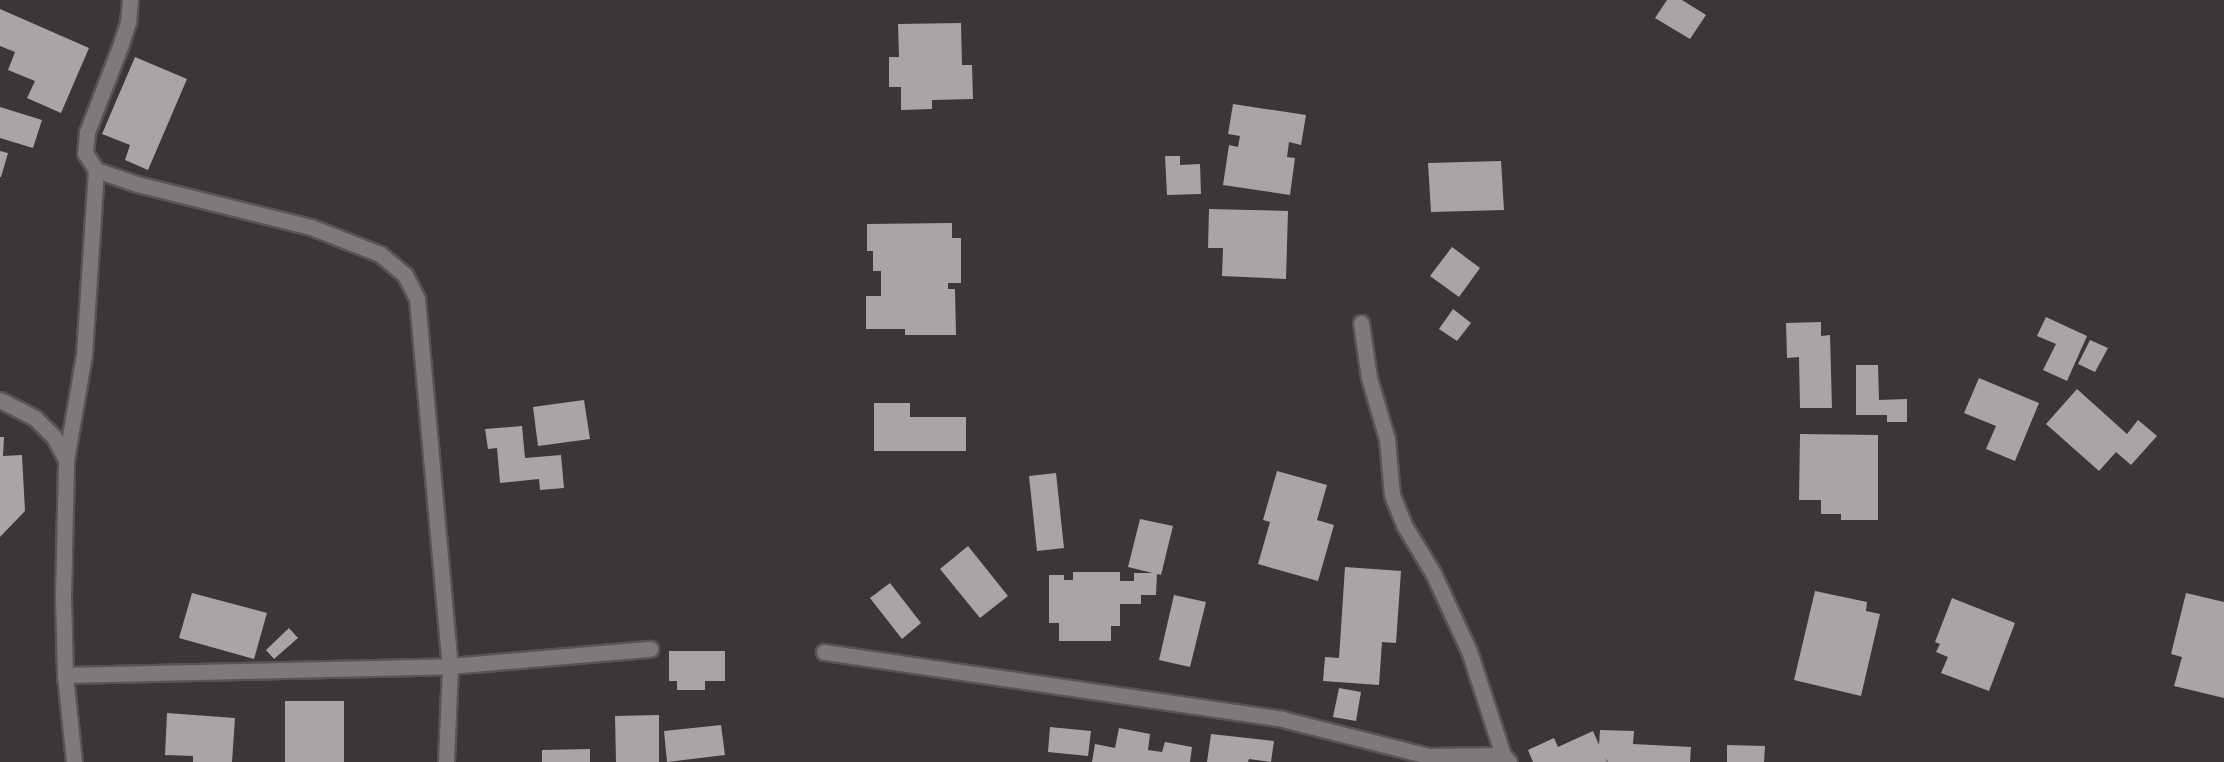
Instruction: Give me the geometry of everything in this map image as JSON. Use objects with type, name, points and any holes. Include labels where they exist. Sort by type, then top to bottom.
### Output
[{"type":"street","points":[[74,762],[65,675],[63,596],[66,460],[84,355],[96,170],[85,153],[87,132],[128,22],[130,0]]},
{"type":"street","points":[[96,170],[137,184],[311,227],[380,254],[405,275],[417,298],[450,666],[446,762]]},
{"type":"street","points":[[824,651],[1282,719],[1428,756],[1506,759],[1469,651],[1433,573],[1404,525],[1392,495],[1387,439],[1369,378],[1361,322]]},
{"type":"street","points":[[0,400],[35,418],[54,437],[66,460]]},
{"type":"street","points":[[65,675],[450,666],[651,649]]},
{"type":"building","points":[[1667,0],[1682,0],[1706,15],[1690,39],[1655,18]]},
{"type":"building","points":[[0,9],[89,48],[61,113],[27,98],[35,81],[8,70],[15,52],[0,46]]},
{"type":"building","points":[[961,23],[962,65],[972,65],[973,99],[932,100],[932,109],[901,110],[901,87],[889,87],[889,57],[899,57],[898,24]]},
{"type":"building","points":[[135,57],[187,79],[148,170],[125,160],[130,145],[102,134]]},
{"type":"building","points":[[1233,104],[1306,115],[1301,145],[1289,142],[1287,157],[1295,158],[1290,195],[1223,185],[1229,145],[1238,147],[1240,136],[1228,134]]},
{"type":"building","points":[[0,107],[42,120],[33,148],[0,138]]},
{"type":"building","points":[[0,151],[8,153],[1,177],[0,177]]},
{"type":"building","points":[[1165,156],[1180,156],[1180,165],[1200,164],[1201,194],[1167,195]]},
{"type":"building","points":[[1501,161],[1504,210],[1431,212],[1428,163]]},
{"type":"building","points":[[1209,209],[1288,211],[1286,279],[1222,276],[1223,248],[1208,248]]},
{"type":"building","points":[[952,223],[952,238],[961,238],[961,283],[948,283],[948,289],[955,289],[956,335],[905,335],[905,329],[866,329],[866,296],[881,296],[881,271],[873,271],[873,251],[867,251],[867,224]]},
{"type":"building","points":[[1452,247],[1480,268],[1459,297],[1430,276]]},
{"type":"building","points":[[1453,309],[1471,323],[1457,341],[1439,329]]},
{"type":"building","points":[[2046,317],[2087,336],[2067,381],[2043,370],[2056,344],[2037,336]]},
{"type":"building","points":[[1821,322],[1821,336],[1830,335],[1832,408],[1800,408],[1799,357],[1787,358],[1786,323]]},
{"type":"building","points":[[2090,340],[2108,348],[2095,372],[2078,364]]},
{"type":"building","points":[[1856,365],[1878,365],[1879,400],[1907,399],[1907,422],[1887,422],[1887,415],[1856,415]]},
{"type":"building","points":[[1979,378],[2039,403],[2015,461],[1986,449],[1996,426],[1964,413]]},
{"type":"building","points":[[2077,389],[2127,434],[2138,420],[2157,436],[2131,465],[2116,452],[2099,471],[2046,424]]},
{"type":"building","points":[[584,400],[590,439],[538,446],[533,407]]},
{"type":"building","points":[[874,403],[910,403],[910,417],[966,417],[966,451],[874,451]]},
{"type":"building","points":[[522,426],[525,458],[561,455],[564,488],[540,490],[539,479],[500,483],[497,448],[488,449],[485,429]]},
{"type":"building","points":[[1800,434],[1878,435],[1878,520],[1841,520],[1841,514],[1821,514],[1821,500],[1799,500]]},
{"type":"building","points":[[0,437],[4,437],[3,456],[22,455],[25,511],[0,537]]},
{"type":"building","points":[[1277,471],[1327,485],[1317,520],[1334,525],[1318,581],[1258,564],[1270,522],[1263,520]]},
{"type":"building","points":[[1056,473],[1064,548],[1037,551],[1029,476]]},
{"type":"building","points":[[1140,519],[1173,526],[1161,575],[1128,567]]},
{"type":"building","points":[[968,546],[1008,596],[980,618],[940,569]]},
{"type":"building","points":[[1345,567],[1401,571],[1396,643],[1382,642],[1379,685],[1323,681],[1325,657],[1339,658]]},
{"type":"building","points":[[1073,572],[1120,572],[1120,581],[1134,581],[1134,573],[1157,573],[1156,595],[1141,595],[1141,604],[1120,604],[1120,626],[1111,626],[1111,641],[1059,641],[1059,623],[1049,623],[1049,575],[1064,575],[1064,580],[1073,580]]},
{"type":"building","points":[[890,583],[921,623],[902,639],[870,598]]},
{"type":"building","points":[[1815,591],[1867,602],[1866,611],[1880,614],[1861,696],[1794,680]]},
{"type":"building","points":[[192,593],[267,613],[254,659],[179,638]]},
{"type":"building","points":[[2186,593],[2224,602],[2224,698],[2174,686],[2182,657],[2171,654]]},
{"type":"building","points":[[1174,595],[1206,602],[1190,667],[1159,660]]},
{"type":"building","points":[[1952,598],[2015,623],[1989,691],[1941,673],[1948,657],[1936,652],[1940,644],[1935,642]]},
{"type":"building","points":[[289,628],[298,638],[274,659],[266,650]]},
{"type":"building","points":[[669,651],[725,651],[725,681],[705,681],[705,690],[677,690],[677,681],[669,681]]},
{"type":"building","points":[[1339,688],[1361,692],[1356,721],[1333,717]]},
{"type":"building","points":[[285,701],[344,701],[344,762],[285,762]]},
{"type":"building","points":[[167,713],[235,718],[232,762],[193,762],[193,756],[165,755]]},
{"type":"building","points":[[659,715],[659,762],[616,762],[615,716]]},
{"type":"building","points":[[721,725],[725,755],[667,762],[664,731]]},
{"type":"building","points":[[1050,727],[1091,731],[1088,756],[1048,752]]},
{"type":"building","points":[[1119,728],[1150,734],[1148,750],[1162,752],[1165,742],[1192,747],[1190,762],[1092,762],[1095,744],[1115,748]]},
{"type":"building","points":[[1600,730],[1634,731],[1633,744],[1691,747],[1690,762],[1608,762],[1605,758],[1607,762],[1533,762],[1528,750],[1554,738],[1558,747],[1593,731],[1599,745]]},
{"type":"building","points":[[1211,734],[1274,741],[1271,762],[1249,759],[1248,762],[1207,762]]},
{"type":"building","points":[[1727,745],[1765,746],[1764,762],[1727,762]]},
{"type":"building","points":[[590,749],[590,762],[542,762],[542,750]]}]
